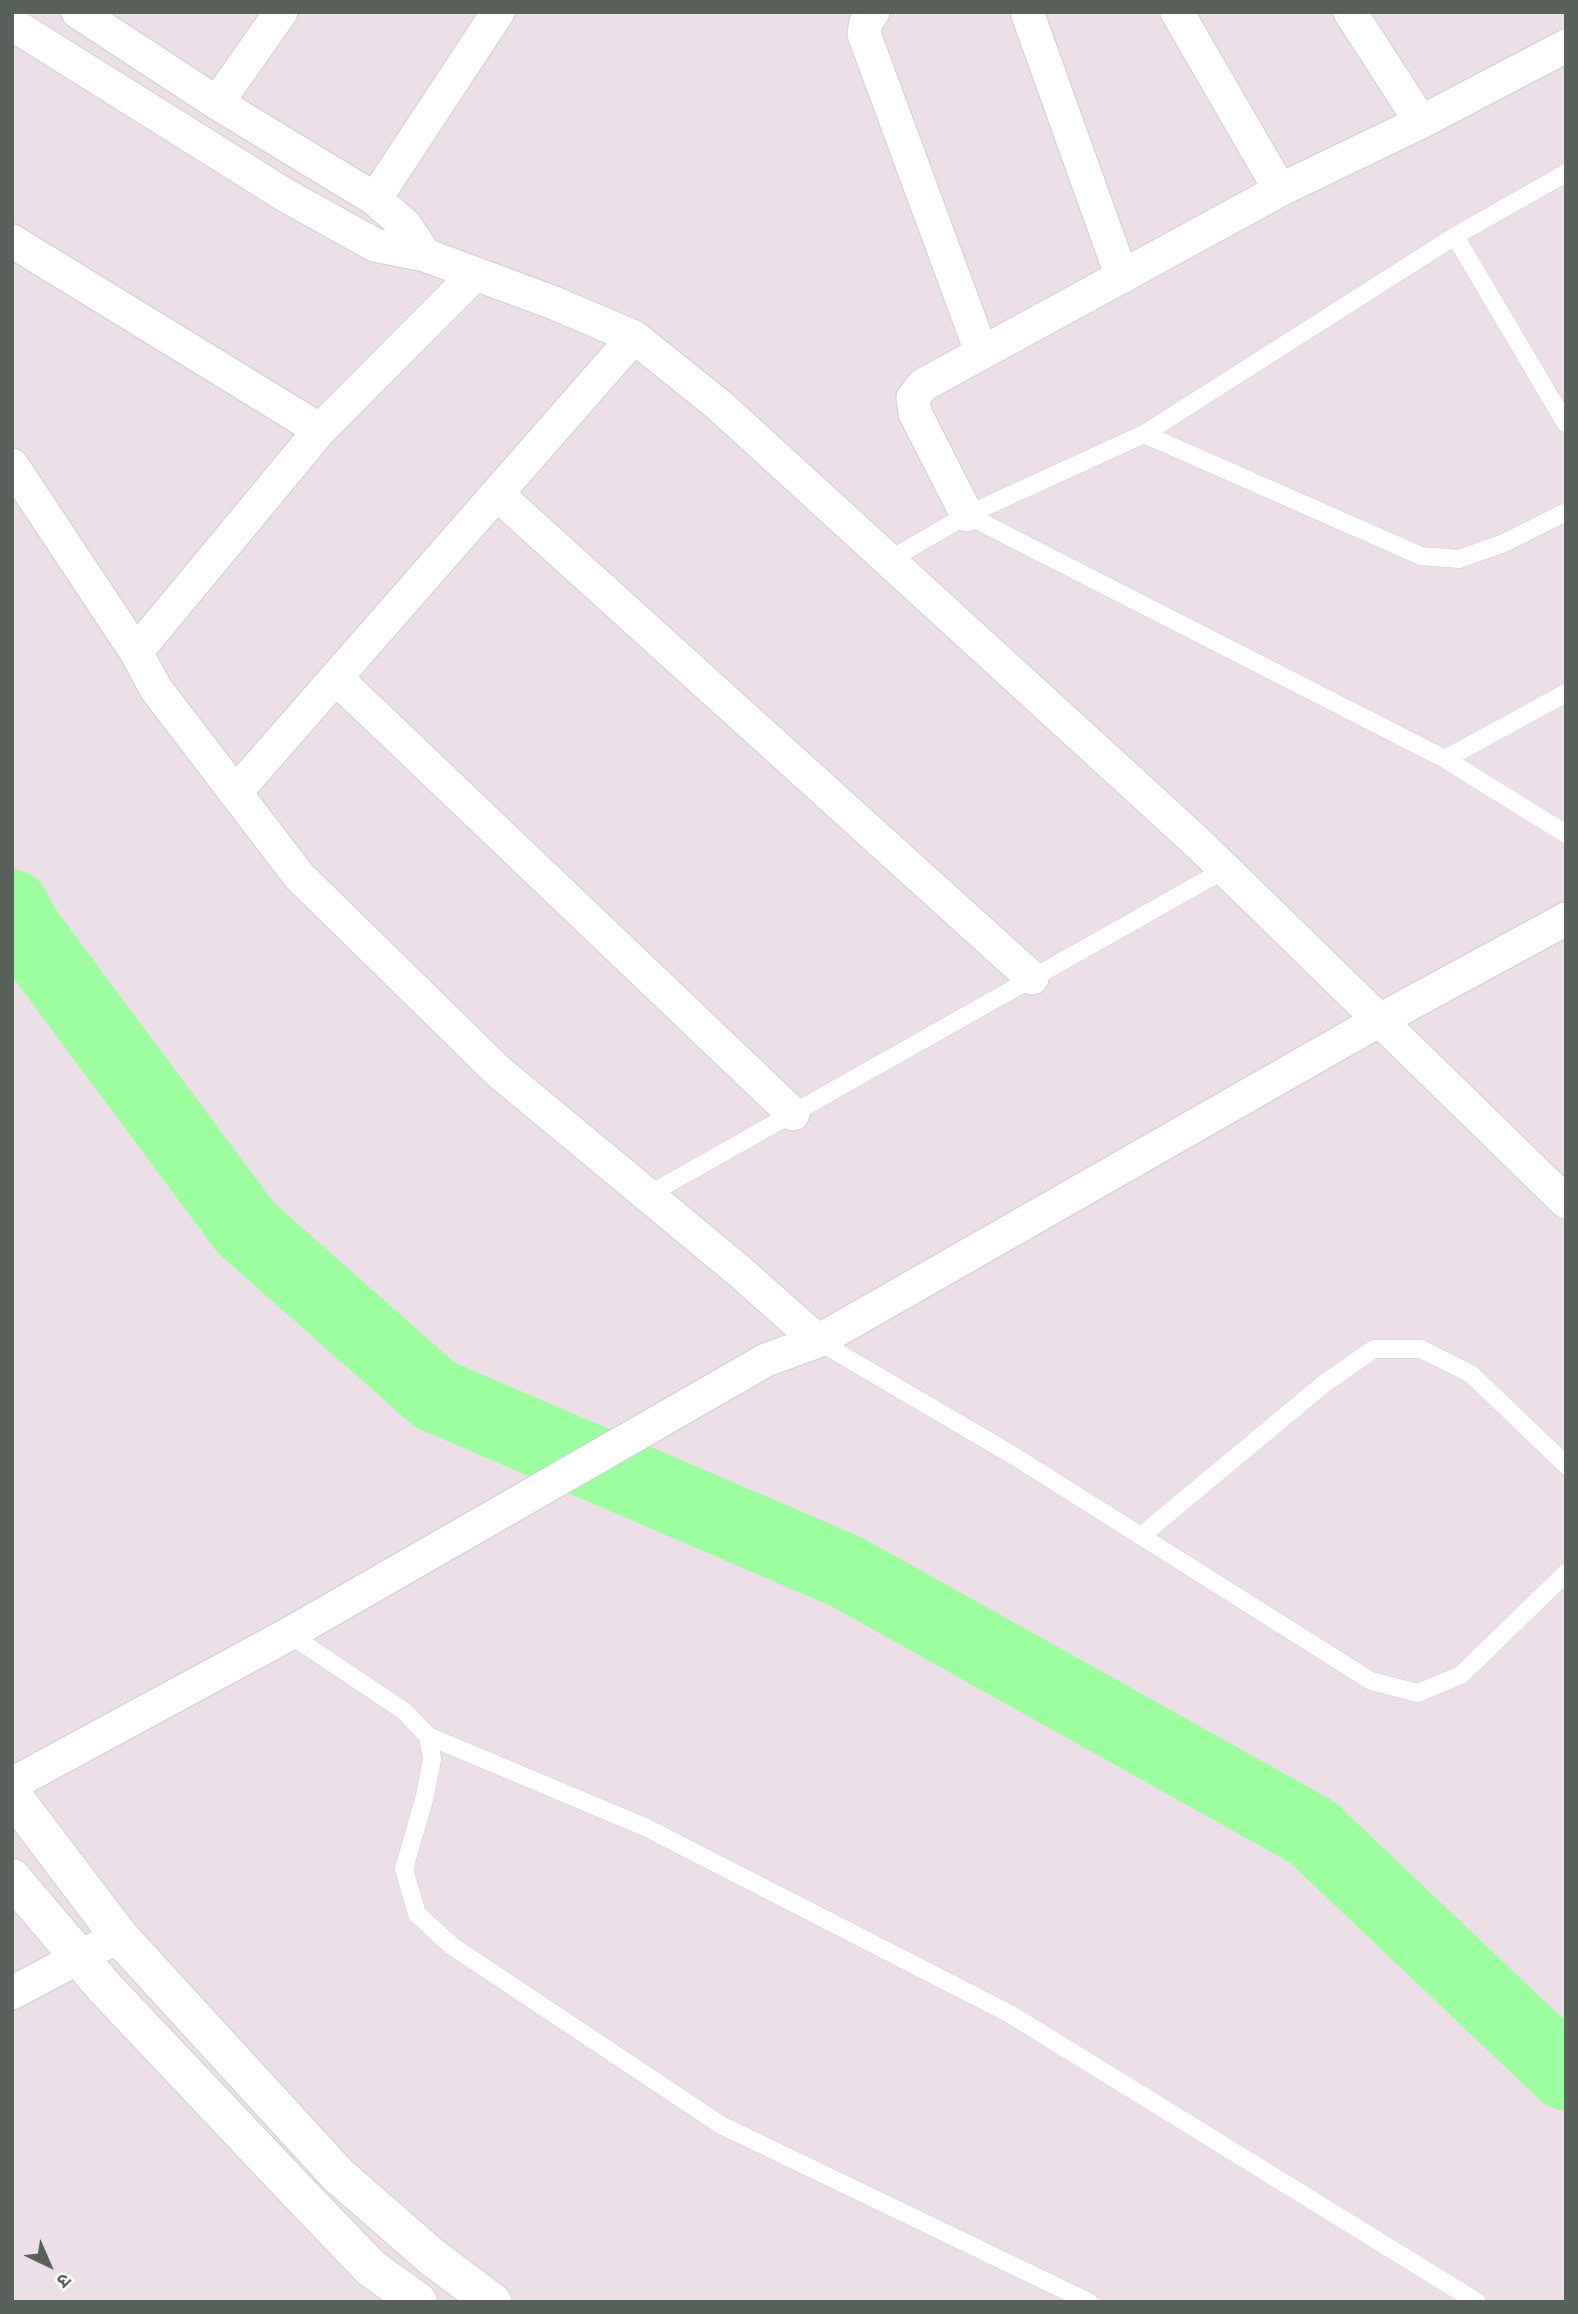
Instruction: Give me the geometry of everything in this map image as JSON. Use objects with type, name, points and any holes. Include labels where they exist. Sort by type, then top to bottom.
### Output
[{"type":"street","points":[[78,12],[216,103],[374,199],[405,225],[425,255]]},
{"type":"street","points":[[216,103],[281,12]]},
{"type":"street","points":[[374,199],[498,12]]},
{"type":"street","points":[[873,12],[866,22],[863,34],[981,351]]},
{"type":"street","points":[[1027,12],[1122,277]]},
{"type":"street","points":[[1177,12],[1280,190]]},
{"type":"street","points":[[1350,12],[1421,122]]},
{"type":"street","points":[[12,24],[285,195],[376,245],[425,255],[554,303],[634,337],[720,405],[1224,870],[1566,1202]]},
{"type":"street","points":[[967,515],[915,413],[913,398],[923,385],[1280,190],[1421,122],[1566,46]]},
{"type":"street","points":[[12,241],[320,430]]},
{"type":"street","points":[[136,652],[320,430],[474,275]]},
{"type":"street","points":[[235,793],[634,337]]},
{"type":"street","points":[[12,465],[136,652],[156,689],[299,876],[499,1072],[738,1270],[818,1341]]},
{"type":"street","points":[[497,494],[1032,978]]},
{"type":"street","points":[[336,678],[793,1114]]},
{"type":"street","points":[[12,1784],[289,1634],[766,1360],[818,1341],[1378,1021],[1566,919]]},
{"type":"street","points":[[12,1796],[119,1936],[338,2175],[479,2298]]},
{"type":"street","points":[[12,1878],[105,1988],[371,2268],[418,2302]]},
{"type":"street","points":[[15,1999],[119,1936]]},
{"type":"lane","points":[[889,560],[967,515],[1144,434],[1455,236],[1566,173]]},
{"type":"lane","points":[[1455,236],[1566,424]]},
{"type":"lane","points":[[1144,434],[1421,556],[1459,559],[1504,543],[1566,512]]},
{"type":"lane","points":[[967,515],[1444,759],[1566,834]]},
{"type":"lane","points":[[1444,759],[1566,693]]},
{"type":"lane","points":[[648,1195],[1224,870]]},
{"type":"lane","points":[[818,1341],[1014,1456],[1371,1681],[1418,1693],[1461,1675],[1566,1573]]},
{"type":"lane","points":[[1141,1536],[1325,1383],[1374,1349],[1421,1349],[1471,1374],[1566,1465]]},
{"type":"lane","points":[[289,1634],[404,1711],[428,1736],[645,1827],[1010,2014],[1477,2302]]},
{"type":"lane","points":[[428,1736],[432,1759],[425,1796],[404,1870],[417,1914],[452,1946],[720,2125],[1088,2302]]},
{"type":"waterway","points":[[12,907],[25,931],[246,1228],[435,1395],[847,1572],[1312,1832],[1566,2073]]}]
